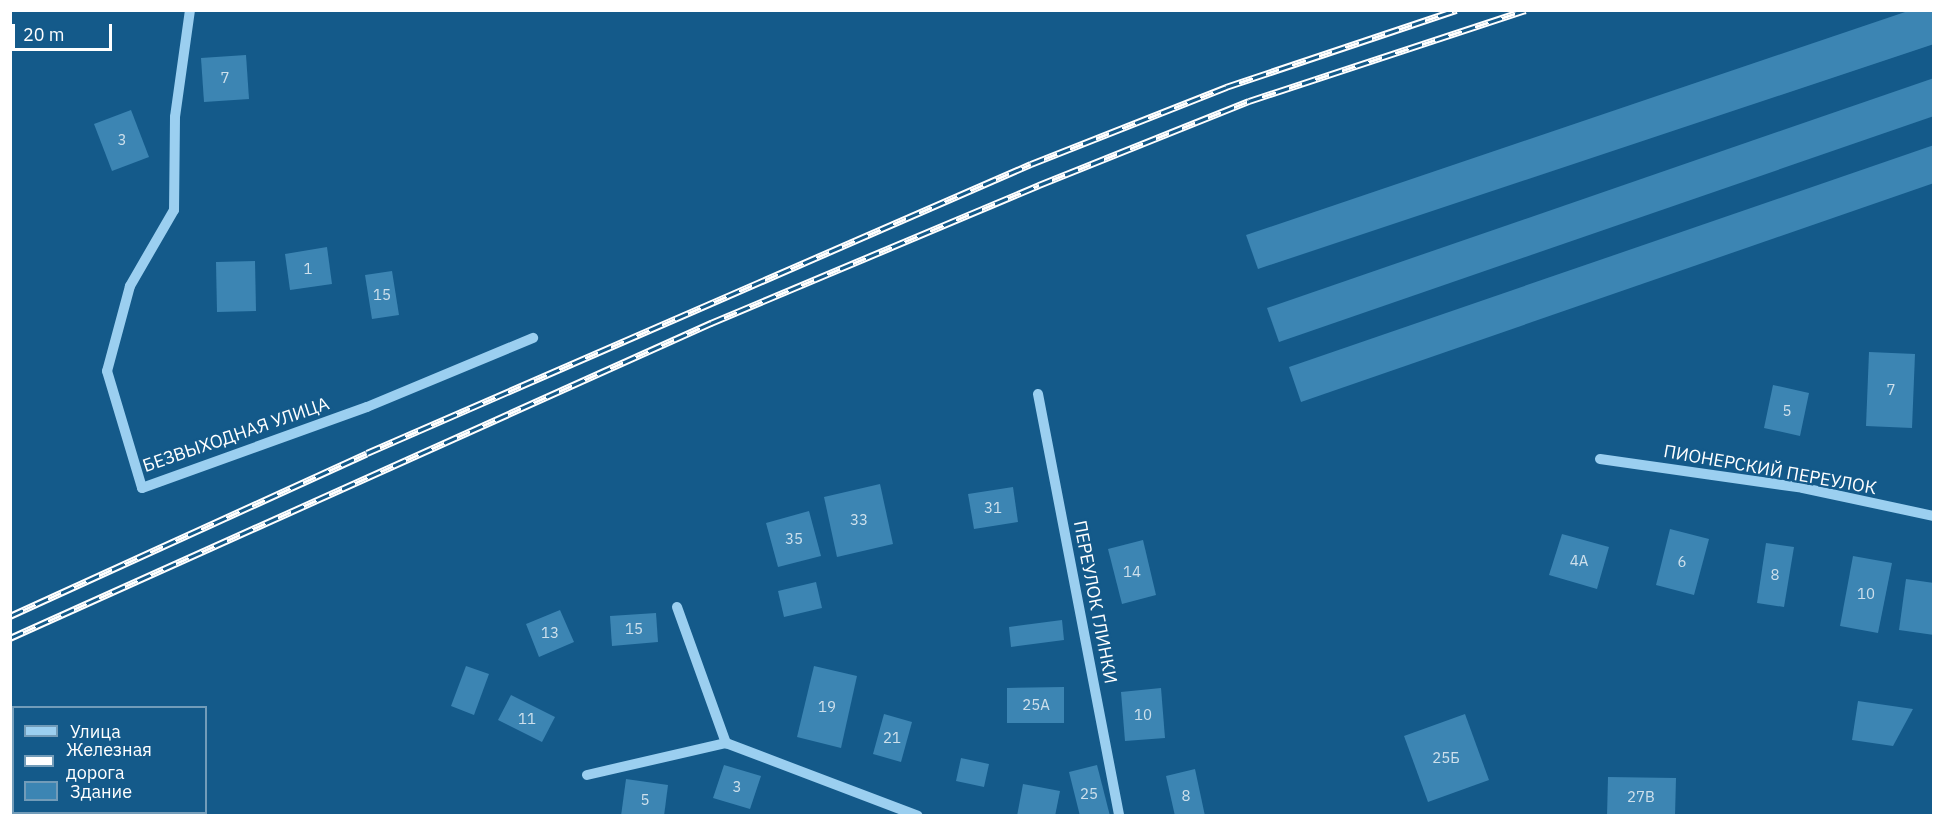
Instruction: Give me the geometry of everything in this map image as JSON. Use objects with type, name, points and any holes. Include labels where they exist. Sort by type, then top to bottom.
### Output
[{"type":"street","name":"БЕЗВЫХОДНАЯ УЛИЦА","points":[[190,10],[175,117],[174,210],[130,286],[107,371],[142,488],[367,406],[533,338]]},
{"type":"street","name":"ПЕРЕУЛОК ГЛИНКИ","points":[[1038,394],[1119,816]]},
{"type":"street","name":"ПИОНЕРСКИЙ ПЕРЕУЛОК","points":[[1600,459],[1803,488],[1934,516]]},
{"type":"street","points":[[677,607],[726,743]]},
{"type":"street","points":[[587,775],[726,743],[918,816]]},
{"type":"building","points":[[1911,10],[1934,10],[1934,44],[1258,269],[1246,235]]},
{"type":"building","points":[[246,55],[249,99],[204,102],[201,58]]},
{"type":"building","points":[[1934,78],[1934,116],[1279,342],[1267,308]]},
{"type":"building","points":[[131,110],[149,157],[112,171],[94,124]]},
{"type":"building","points":[[1934,145],[1934,183],[1301,402],[1289,367]]},
{"type":"building","points":[[327,247],[332,284],[290,290],[285,254]]},
{"type":"building","points":[[255,261],[256,311],[217,312],[216,262]]},
{"type":"building","points":[[392,271],[399,315],[372,319],[365,275]]},
{"type":"building","points":[[1869,352],[1915,354],[1912,428],[1866,426]]},
{"type":"building","points":[[1773,385],[1809,393],[1800,436],[1764,428]]},
{"type":"building","points":[[880,484],[893,544],[837,557],[824,497]]},
{"type":"building","points":[[1013,487],[1018,522],[974,529],[968,494]]},
{"type":"building","points":[[809,511],[821,556],[778,567],[766,523]]},
{"type":"building","points":[[1670,529],[1709,539],[1694,595],[1656,585]]},
{"type":"building","points":[[1562,534],[1609,547],[1597,589],[1549,575]]},
{"type":"building","points":[[1143,540],[1156,595],[1122,604],[1108,549]]},
{"type":"building","points":[[1766,543],[1794,547],[1784,607],[1757,603]]},
{"type":"building","points":[[1853,556],[1892,563],[1878,633],[1840,626]]},
{"type":"building","points":[[1906,579],[1934,583],[1934,635],[1899,630]]},
{"type":"building","points":[[816,582],[822,608],[784,617],[778,591]]},
{"type":"building","points":[[560,610],[574,642],[539,657],[526,624]]},
{"type":"building","points":[[656,613],[658,642],[612,646],[610,616]]},
{"type":"building","points":[[1062,620],[1064,640],[1011,647],[1009,627]]},
{"type":"building","points":[[466,666],[489,674],[474,715],[451,706]]},
{"type":"building","points":[[814,666],[857,676],[841,748],[797,737]]},
{"type":"building","points":[[1064,687],[1064,723],[1007,723],[1007,688]]},
{"type":"building","points":[[1161,688],[1165,738],[1125,741],[1121,692]]},
{"type":"building","points":[[511,695],[555,717],[542,742],[498,720]]},
{"type":"building","points":[[1858,701],[1913,709],[1893,746],[1852,740]]},
{"type":"building","points":[[884,714],[912,722],[901,762],[873,754]]},
{"type":"building","points":[[1465,714],[1489,780],[1428,802],[1404,736]]},
{"type":"building","points":[[961,758],[989,764],[984,787],[956,781]]},
{"type":"building","points":[[724,765],[761,776],[750,809],[713,798]]},
{"type":"building","points":[[1097,765],[1110,816],[1080,816],[1069,772]]},
{"type":"building","points":[[1195,769],[1205,816],[1175,816],[1166,776]]},
{"type":"building","points":[[1608,777],[1676,778],[1675,816],[1607,816]]},
{"type":"building","points":[[626,779],[668,785],[664,816],[621,816]]},
{"type":"building","points":[[1023,784],[1060,791],[1055,816],[1017,816]]},
{"type":"railway","points":[[10,616],[367,453],[1031,164],[1226,87],[1456,10]]},
{"type":"railway","points":[[10,638],[711,323],[1039,185],[1249,101],[1525,10]]}]
